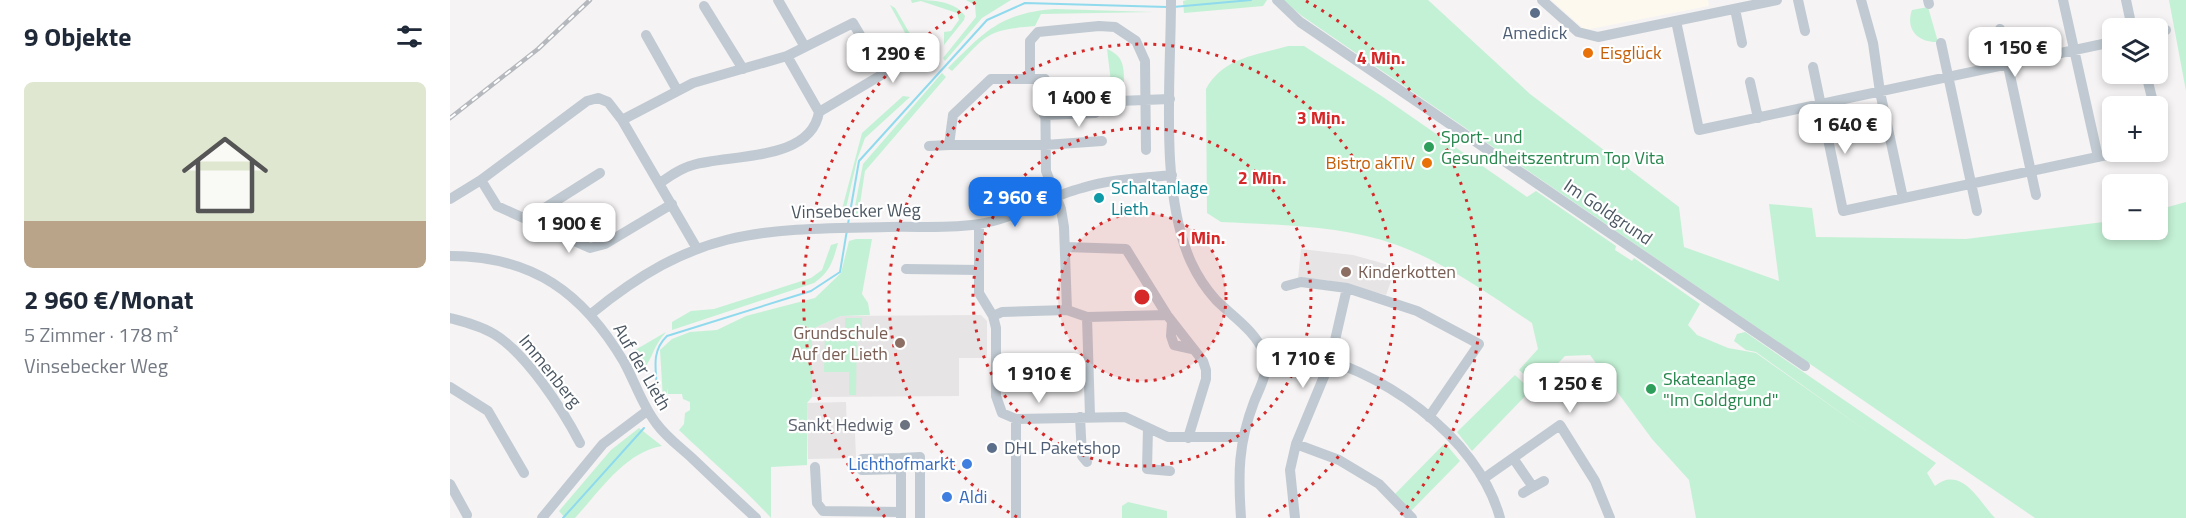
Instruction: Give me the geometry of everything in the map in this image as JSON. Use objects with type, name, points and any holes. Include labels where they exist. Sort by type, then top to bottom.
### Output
[{"type":"street","points":[[778,0],[805,47]]},
{"type":"street","name":"Im Goldgrund","points":[[1276,0],[1300,22],[1805,366]]},
{"type":"street","points":[[1542,0],[1578,32],[1598,37],[1777,0]]},
{"type":"street","points":[[1798,0],[1805,31]]},
{"type":"street","points":[[1862,0],[1873,43],[1880,92],[1903,198]]},
{"type":"street","points":[[2063,0],[2098,157]]},
{"type":"street","points":[[2126,0],[2130,18]]},
{"type":"street","points":[[1171,5],[1172,175],[1178,228],[1191,263],[1214,298],[1253,335],[1264,353],[1265,371],[1242,437],[1238,478],[1242,518]]},
{"type":"street","points":[[704,6],[743,69]]},
{"type":"street","points":[[1735,9],[1742,43]]},
{"type":"street","points":[[1676,21],[1699,130],[2102,44]]},
{"type":"street","points":[[622,120],[693,83],[787,56],[853,22],[883,74],[819,112]]},
{"type":"street","points":[[1030,78],[1030,41],[1038,32],[1099,26],[1115,27],[1136,41],[1144,52],[1146,150]]},
{"type":"street","points":[[2000,29],[2036,195]]},
{"type":"street","points":[[646,35],[677,90]]},
{"type":"street","points":[[1941,43],[1977,211]]},
{"type":"street","points":[[660,183],[692,165],[780,150],[809,132],[817,123],[819,112],[787,56]]},
{"type":"street","points":[[1813,67],[1843,211],[2102,156]]},
{"type":"street","points":[[949,145],[954,115],[991,78],[1045,79],[1046,171],[1056,196],[1066,246],[1066,310]]},
{"type":"street","points":[[1750,82],[1758,118]]},
{"type":"street","points":[[450,199],[481,180],[587,101],[598,98],[608,102],[622,120],[696,247]]},
{"type":"street","points":[[1119,101],[1170,99]]},
{"type":"street","points":[[1044,115],[1095,113],[1102,108]]},
{"type":"street","points":[[929,147],[1045,145],[1102,141]]},
{"type":"street","points":[[529,220],[600,173]]},
{"type":"street","name":"Vinsebecker Weg","points":[[591,314],[658,265],[696,247],[756,232],[979,224],[1056,196],[1108,182],[1172,175]]},
{"type":"street","points":[[481,180],[497,206],[594,248],[605,244],[672,204]]},
{"type":"street","points":[[979,224],[980,293],[993,316],[998,406],[1002,413],[1016,418],[1125,417],[1168,437],[1242,437]]},
{"type":"street","points":[[1066,246],[1126,249],[1170,319],[1203,362],[1206,379],[1188,438]]},
{"type":"street","name":"Auf der Lieth","points":[[450,256],[485,257],[521,267],[554,283],[591,314],[624,363],[647,411],[666,434],[756,518]]},
{"type":"street","points":[[906,269],[979,270]]},
{"type":"street","points":[[1286,286],[1301,282],[1347,288],[1418,311],[1479,344],[1429,417]]},
{"type":"street","points":[[1295,518],[1290,470],[1296,444],[1330,362],[1347,288]]},
{"type":"street","points":[[993,316],[1002,312],[1066,310],[1087,317],[1170,319]]},
{"type":"street","points":[[1087,317],[1082,456],[1087,462]]},
{"type":"street","name":"Immenberg","points":[[450,318],[493,333],[513,348],[566,415],[580,443]]},
{"type":"street","points":[[1264,353],[1296,352],[1330,362],[1388,387],[1429,417],[1455,441],[1483,479],[1500,518]]},
{"type":"street","points":[[450,387],[488,411],[524,473]]},
{"type":"street","points":[[542,518],[603,444],[647,411]]},
{"type":"street","points":[[1016,418],[1016,518]]},
{"type":"street","points":[[1483,479],[1560,425],[1595,480],[1610,518]]},
{"type":"street","points":[[1148,428],[1147,469],[1170,471]]},
{"type":"street","points":[[1296,444],[1339,460],[1379,484],[1412,518]]},
{"type":"street","points":[[815,467],[817,502],[823,511],[901,515],[901,464],[920,458],[920,518]]},
{"type":"street","points":[[1513,458],[1533,487]]},
{"type":"street","points":[[1523,493],[1544,481]]},
{"type":"street","points":[[450,483],[467,515]]},
{"type":"street","points":[[551,508],[558,518]]},
{"type":"shaded area","points":[[1551,0],[1708,0],[1709,6],[1585,30]]},
{"type":"shaded area","name":"Kinderkotten","points":[[1301,249],[1353,255],[1396,267],[1386,295],[1327,280],[1298,278]]},
{"type":"shaded area","name":"Grundschule Auf der Lieth","points":[[981,315],[987,321],[987,358],[959,358],[959,396],[812,397],[812,329],[841,316]]},
{"type":"shaded area","points":[[846,402],[847,433],[855,433],[856,458],[808,459],[807,403]]},
{"type":"green space","points":[[911,0],[933,1],[948,4],[961,11],[965,16],[964,20],[944,45],[944,32],[951,31],[959,20],[957,13],[921,1],[912,3]]},
{"type":"green space","points":[[966,0],[1011,0],[982,18],[945,61],[943,58],[976,17],[975,5]]},
{"type":"green space","points":[[1187,0],[1267,0],[1263,6],[1184,13],[1183,1]]},
{"type":"green space","points":[[1283,0],[1428,0],[1530,94],[1679,207],[1684,247],[1779,281],[1769,204],[1812,208],[1816,237],[1966,239],[2102,222],[2102,240],[2168,240],[2168,207],[2186,202],[2186,518],[2035,518],[1302,16]]},
{"type":"green space","points":[[2169,0],[2186,0],[2186,91]]},
{"type":"green space","points":[[890,5],[895,8],[913,39],[930,46],[930,61],[924,68]]},
{"type":"green space","points":[[1928,7],[1938,42],[1919,37],[1910,23],[1912,10]]},
{"type":"green space","points":[[1055,9],[1153,12],[1041,14],[1035,26],[1005,30],[988,36],[952,71],[948,68],[995,26],[1021,15]]},
{"type":"green space","points":[[1288,46],[1304,46],[1383,97],[1527,197],[1536,191],[1616,246],[1615,250],[1632,261],[1634,258],[1700,304],[1688,325],[1697,335],[1728,348],[1756,353],[1872,435],[1756,352],[1746,350],[1734,341],[1737,334],[1745,332],[1936,463],[1927,473],[1935,486],[1945,480],[1962,483],[1977,495],[1995,518],[1696,518],[1689,480],[1652,439],[1590,355],[1565,356],[1536,386],[1519,370],[1538,349],[1532,323],[1467,280],[1433,261],[1397,245],[1354,233],[1287,225],[1221,222],[1207,213],[1206,89],[1213,78],[1231,64]]},
{"type":"green space","points":[[1107,49],[1122,62],[1124,82],[1111,82]]},
{"type":"green space","points":[[942,73],[946,77],[865,171],[858,217],[853,217],[863,164]]},
{"type":"green space","points":[[903,96],[910,97],[865,138],[857,160],[844,217],[840,217],[862,133]]},
{"type":"green space","points":[[872,239],[862,294],[868,303],[870,315],[841,316],[812,329],[812,397],[807,403],[807,465],[771,467],[771,518],[679,430],[684,424],[685,413],[690,410],[690,402],[683,399],[682,394],[668,394],[667,388],[667,404],[663,399],[660,350],[672,339],[690,332],[717,330],[746,316],[815,298],[841,273],[849,241]]},
{"type":"green space","points":[[838,243],[830,266],[814,283],[672,330],[672,322],[691,311],[714,309],[811,278],[822,270],[831,245]]},
{"type":"green space","points":[[845,318],[862,318],[862,328],[857,328],[856,395],[849,395],[849,372],[824,372],[825,334],[850,334],[850,328],[845,328]]},
{"type":"green space","points":[[666,332],[658,342],[643,370],[630,353]]},
{"type":"green space","points":[[1515,375],[1531,390],[1472,451],[1457,432]]},
{"type":"green space","points":[[639,428],[662,446],[636,456],[603,485],[575,518],[565,518],[559,511],[611,450]]},
{"type":"green space","points":[[1445,443],[1460,461],[1411,511],[1395,494]]},
{"type":"green space","points":[[1128,502],[1167,511],[1167,518],[1122,518],[1122,506]]},
{"type":"waterway","points":[[1173,7],[1251,0]]},
{"type":"waterway","points":[[848,224],[859,161],[987,20],[1025,3],[1167,7]]},
{"type":"waterway","points":[[656,406],[657,352],[667,336],[811,291],[840,272],[847,230]]},
{"type":"waterway","points":[[563,518],[644,428]]},
{"type":"railway","points":[[450,118],[538,49],[590,0]]},
{"type":"place","name":"Amedick","points":[[1535,13]]},
{"type":"place","name":"Eisglück","points":[[1588,53]]},
{"type":"place","name":"Sport- und Gesundheitszentrum Top Vita","points":[[1429,147]]},
{"type":"place","name":"Bistro akTiV","points":[[1427,163]]},
{"type":"place","name":"Schaltanlage Lieth","points":[[1099,198]]},
{"type":"place","name":"Kinderkotten","points":[[1346,272]]},
{"type":"place","name":"Grundschule Auf der Lieth","points":[[900,343]]},
{"type":"place","name":"Skateanlage \"Im Goldgrund\"","points":[[1651,389]]},
{"type":"place","name":"Sankt Hedwig","points":[[905,425]]},
{"type":"place","name":"DHL Paketshop","points":[[992,448]]},
{"type":"place","name":"Lichthofmarkt","points":[[967,464]]},
{"type":"place","name":"Aldi","points":[[947,497]]}]
